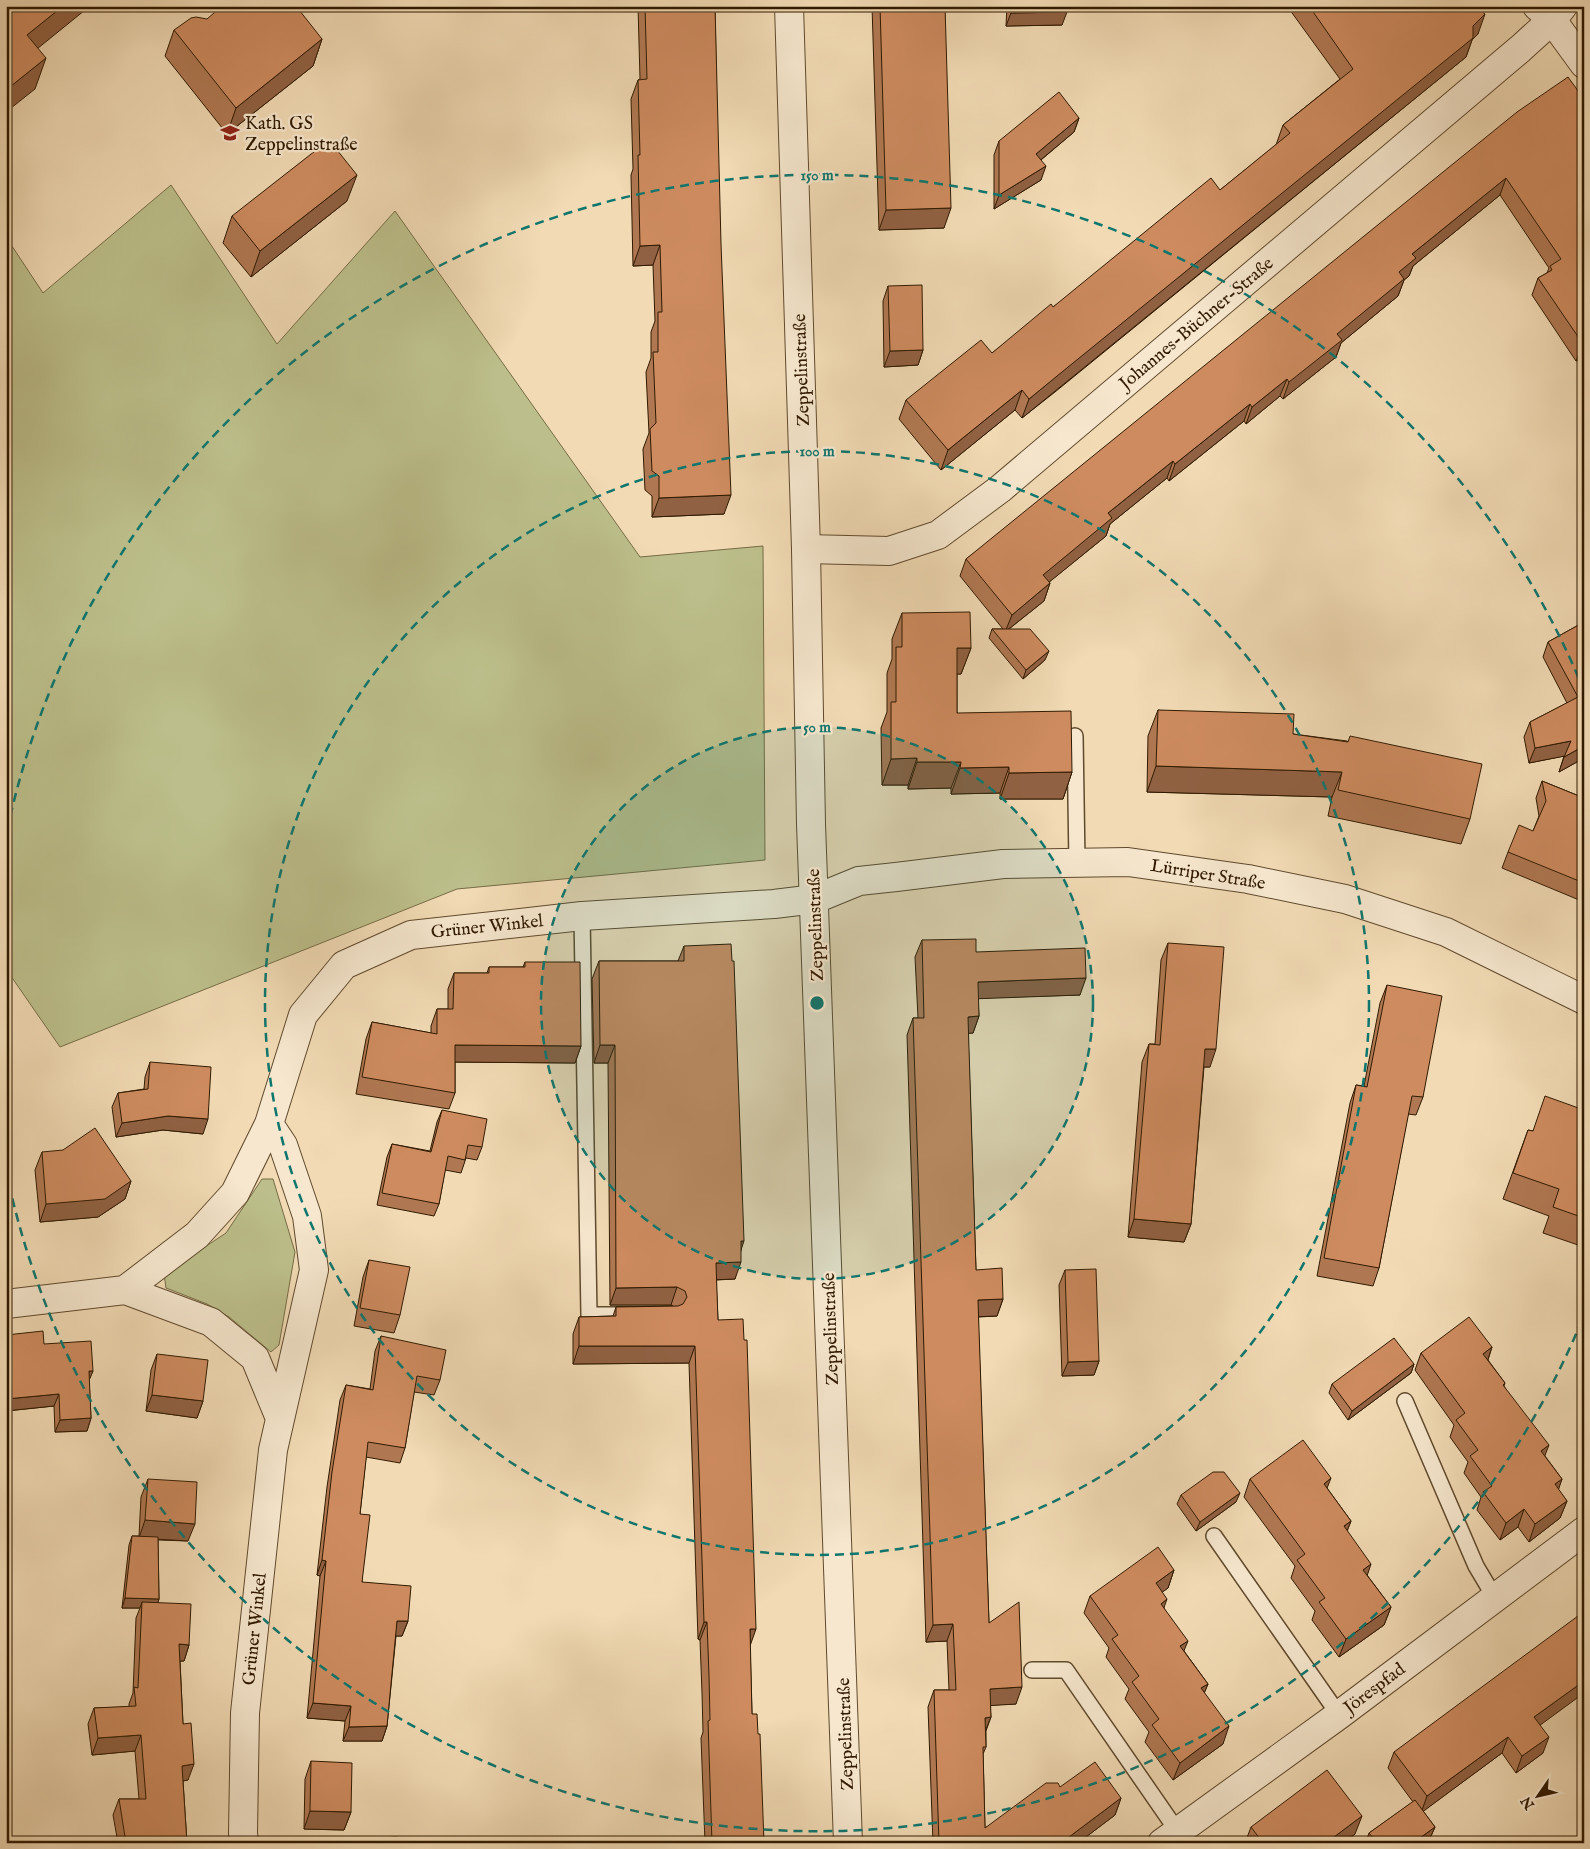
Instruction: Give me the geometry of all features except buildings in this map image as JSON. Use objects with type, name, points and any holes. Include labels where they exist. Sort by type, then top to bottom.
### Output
[{"type":"street","name":"Zeppelinstraße","points":[[789,6],[806,549],[811,824],[848,1843]]},
{"type":"street","name":"Johannes-Büchner-Straße","points":[[806,549],[889,551],[938,534],[1008,483],[1520,49],[1551,11]]},
{"type":"street","points":[[1551,11],[1584,64]]},
{"type":"street","name":"Lürriper Straße","points":[[815,900],[860,881],[1003,864],[1128,862],[1248,879],[1345,899],[1446,932],[1570,995],[1584,1000]]},
{"type":"street","name":"Grüner Winkel","points":[[125,1290],[197,1235],[235,1193],[269,1124],[303,1015],[344,964],[411,935],[582,916],[815,900]]},
{"type":"street","name":"Grüner Winkel","points":[[244,1843],[245,1713],[273,1450],[279,1416],[314,1270],[307,1216],[283,1145],[269,1124]]},
{"type":"street","points":[[6,1304],[125,1290],[211,1322],[255,1358],[279,1416]]},
{"type":"street","name":"Jörespfad","points":[[1170,1837],[1339,1715],[1584,1531]]},
{"type":"lane","points":[[1075,736],[1076,862]]},
{"type":"lane","points":[[582,916],[589,1315],[644,1314]]},
{"type":"lane","points":[[1405,1400],[1476,1566],[1495,1598]]},
{"type":"lane","points":[[1214,1536],[1339,1715]]},
{"type":"lane","points":[[1032,1670],[1066,1670],[1170,1837]]},
{"type":"green space","points":[[171,185],[277,344],[395,211],[640,557],[763,546],[765,860],[457,889],[60,1047],[6,969],[6,237],[43,293]]},
{"type":"green space","points":[[262,1179],[273,1179],[295,1252],[279,1345],[271,1352],[229,1317],[207,1304],[166,1288],[164,1274],[226,1233]]},
{"type":"place","name":"Kath. GS Zeppelinstraße","points":[[230,133]]}]
